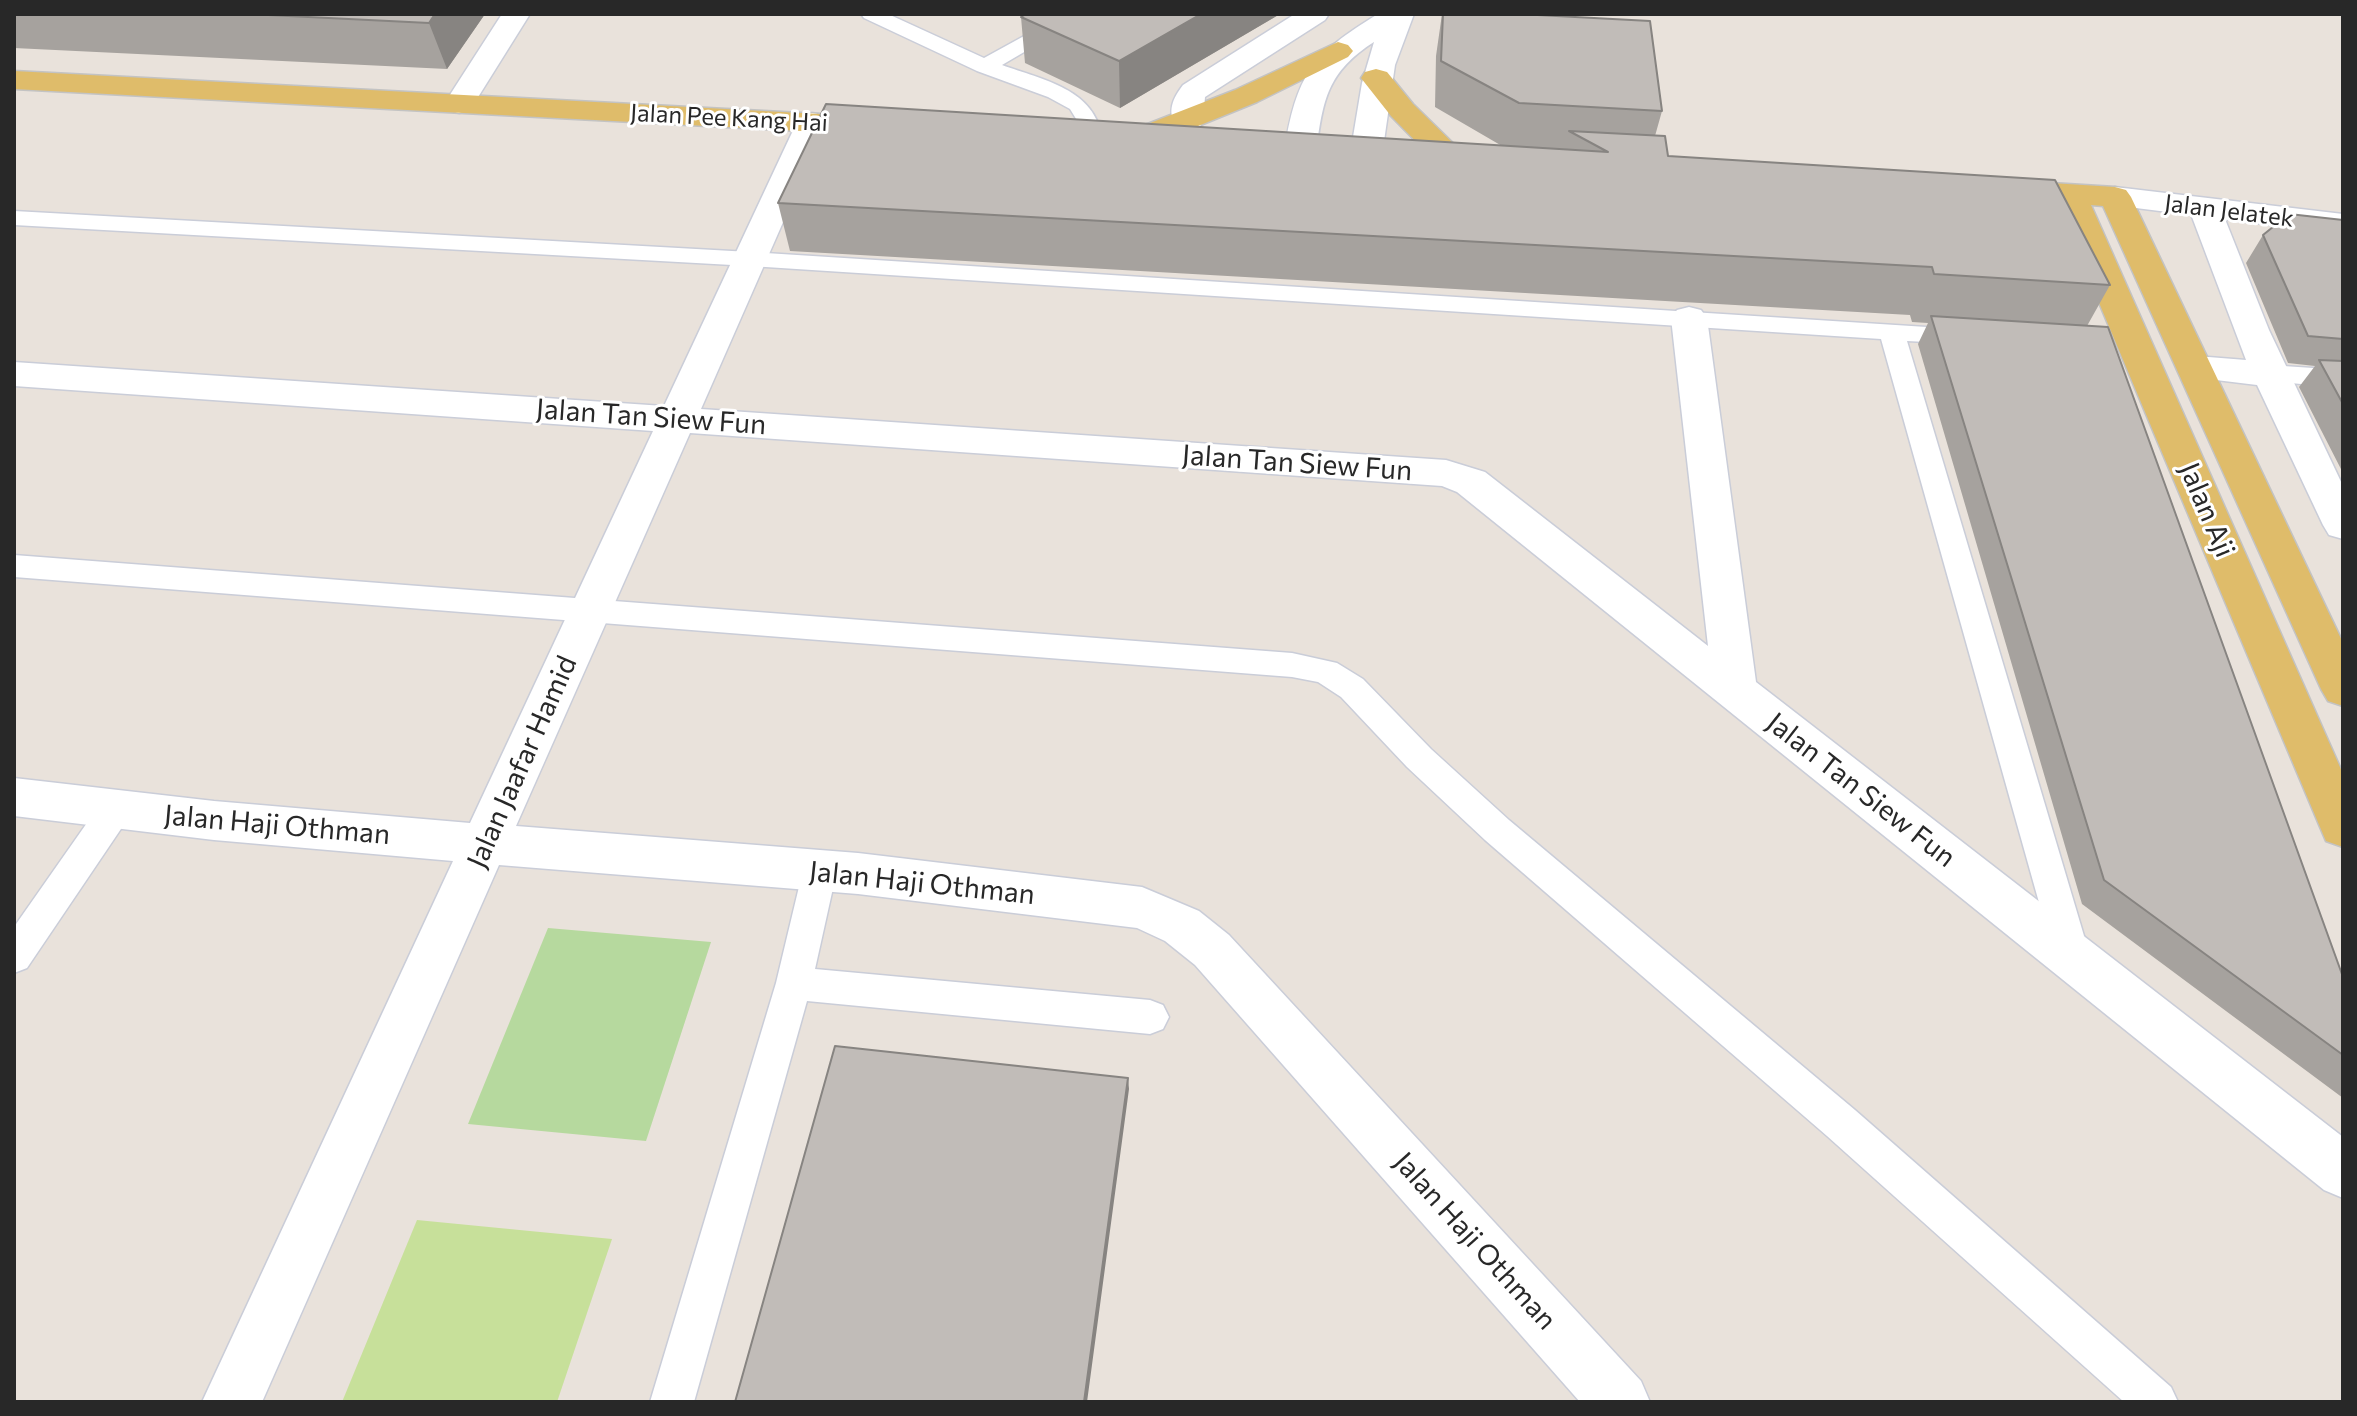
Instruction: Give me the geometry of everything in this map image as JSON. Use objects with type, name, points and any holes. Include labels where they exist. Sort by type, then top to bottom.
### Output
[{"type":"main road","points":[[1133,141],[1188,121],[1338,51]]},
{"type":"main road","points":[[1344,154],[1468,161],[1402,110],[1376,78]]},
{"type":"main road","name":"Jalan Pee Kang Hai","points":[[14,80],[905,128]]},
{"type":"main road","points":[[1075,138],[1209,146]]},
{"type":"main road","points":[[1974,188],[2115,197]]},
{"type":"main road","name":"Jalan Aji","points":[[2069,193],[2121,345],[2343,827]]},
{"type":"main road","name":"Jalan Aji","points":[[2115,197],[2343,689]]},
{"type":"street","points":[[459,104],[516,14]]},
{"type":"street","points":[[1188,121],[1187,100],[1194,91],[1315,14]]},
{"type":"street","points":[[1344,154],[1309,96],[1320,73],[1338,51],[1399,14]]},
{"type":"street","points":[[1344,154],[1399,14]]},
{"type":"street","name":"Jalan Jaafar Hamid","points":[[232,1402],[812,122]]},
{"type":"street","name":"Jalan Jelatek","points":[[2115,197],[2343,224]]},
{"type":"street","points":[[2205,209],[2223,265],[2268,374],[2343,525]]},
{"type":"street","points":[[1689,318],[1735,690]]},
{"type":"street","points":[[2196,368],[2268,374]]},
{"type":"street","name":"Jalan Tan Siew Fun","points":[[14,374],[1446,473],[1471,482],[2343,1171]]},
{"type":"street","name":"Jalan Haji Othman","points":[[14,797],[115,810],[484,845],[820,870],[1142,908],[1182,926],[1212,950],[1620,1402]]},
{"type":"lane","points":[[871,14],[985,66],[1056,92],[1078,105],[1089,122],[1075,138]]},
{"type":"lane","points":[[985,66],[1079,14]]},
{"type":"lane","points":[[14,218],[750,259],[1983,338]]},
{"type":"lane","points":[[1892,332],[2072,956]]},
{"type":"lane","points":[[2268,374],[2343,379]]},
{"type":"lane","points":[[14,566],[1292,665],[1326,672],[1352,688],[1419,758],[1497,830],[1841,1123],[2156,1402]]},
{"type":"lane","points":[[14,957],[115,810]]},
{"type":"lane","points":[[672,1402],[794,983],[820,870]]},
{"type":"lane","points":[[794,983],[1150,1017]]},
{"type":"green space","points":[[548,928],[711,942],[646,1141],[468,1124]]},
{"type":"green space","points":[[417,1220],[612,1239],[557,1402],[342,1402]]},
{"type":"building","points":[[248,14],[435,14],[429,23]]},
{"type":"building","points":[[1026,14],[1201,14],[1119,61],[1021,17]]},
{"type":"building","points":[[1443,14],[1519,14],[1650,21],[1662,111],[1519,103],[1441,61]]},
{"type":"building","points":[[826,104],[1608,152],[1569,131],[1665,136],[1668,156],[2055,180],[2110,285],[1934,274],[1932,267],[778,203]]},
{"type":"building","points":[[2289,214],[2343,220],[2343,339],[2308,336],[2263,235]]},
{"type":"building","points":[[1931,316],[2108,327],[2343,977],[2343,1055],[2104,880]]},
{"type":"building","points":[[2319,360],[2343,361],[2343,404]]},
{"type":"building","points":[[835,1046],[1128,1078],[1084,1402],[735,1402]]}]
